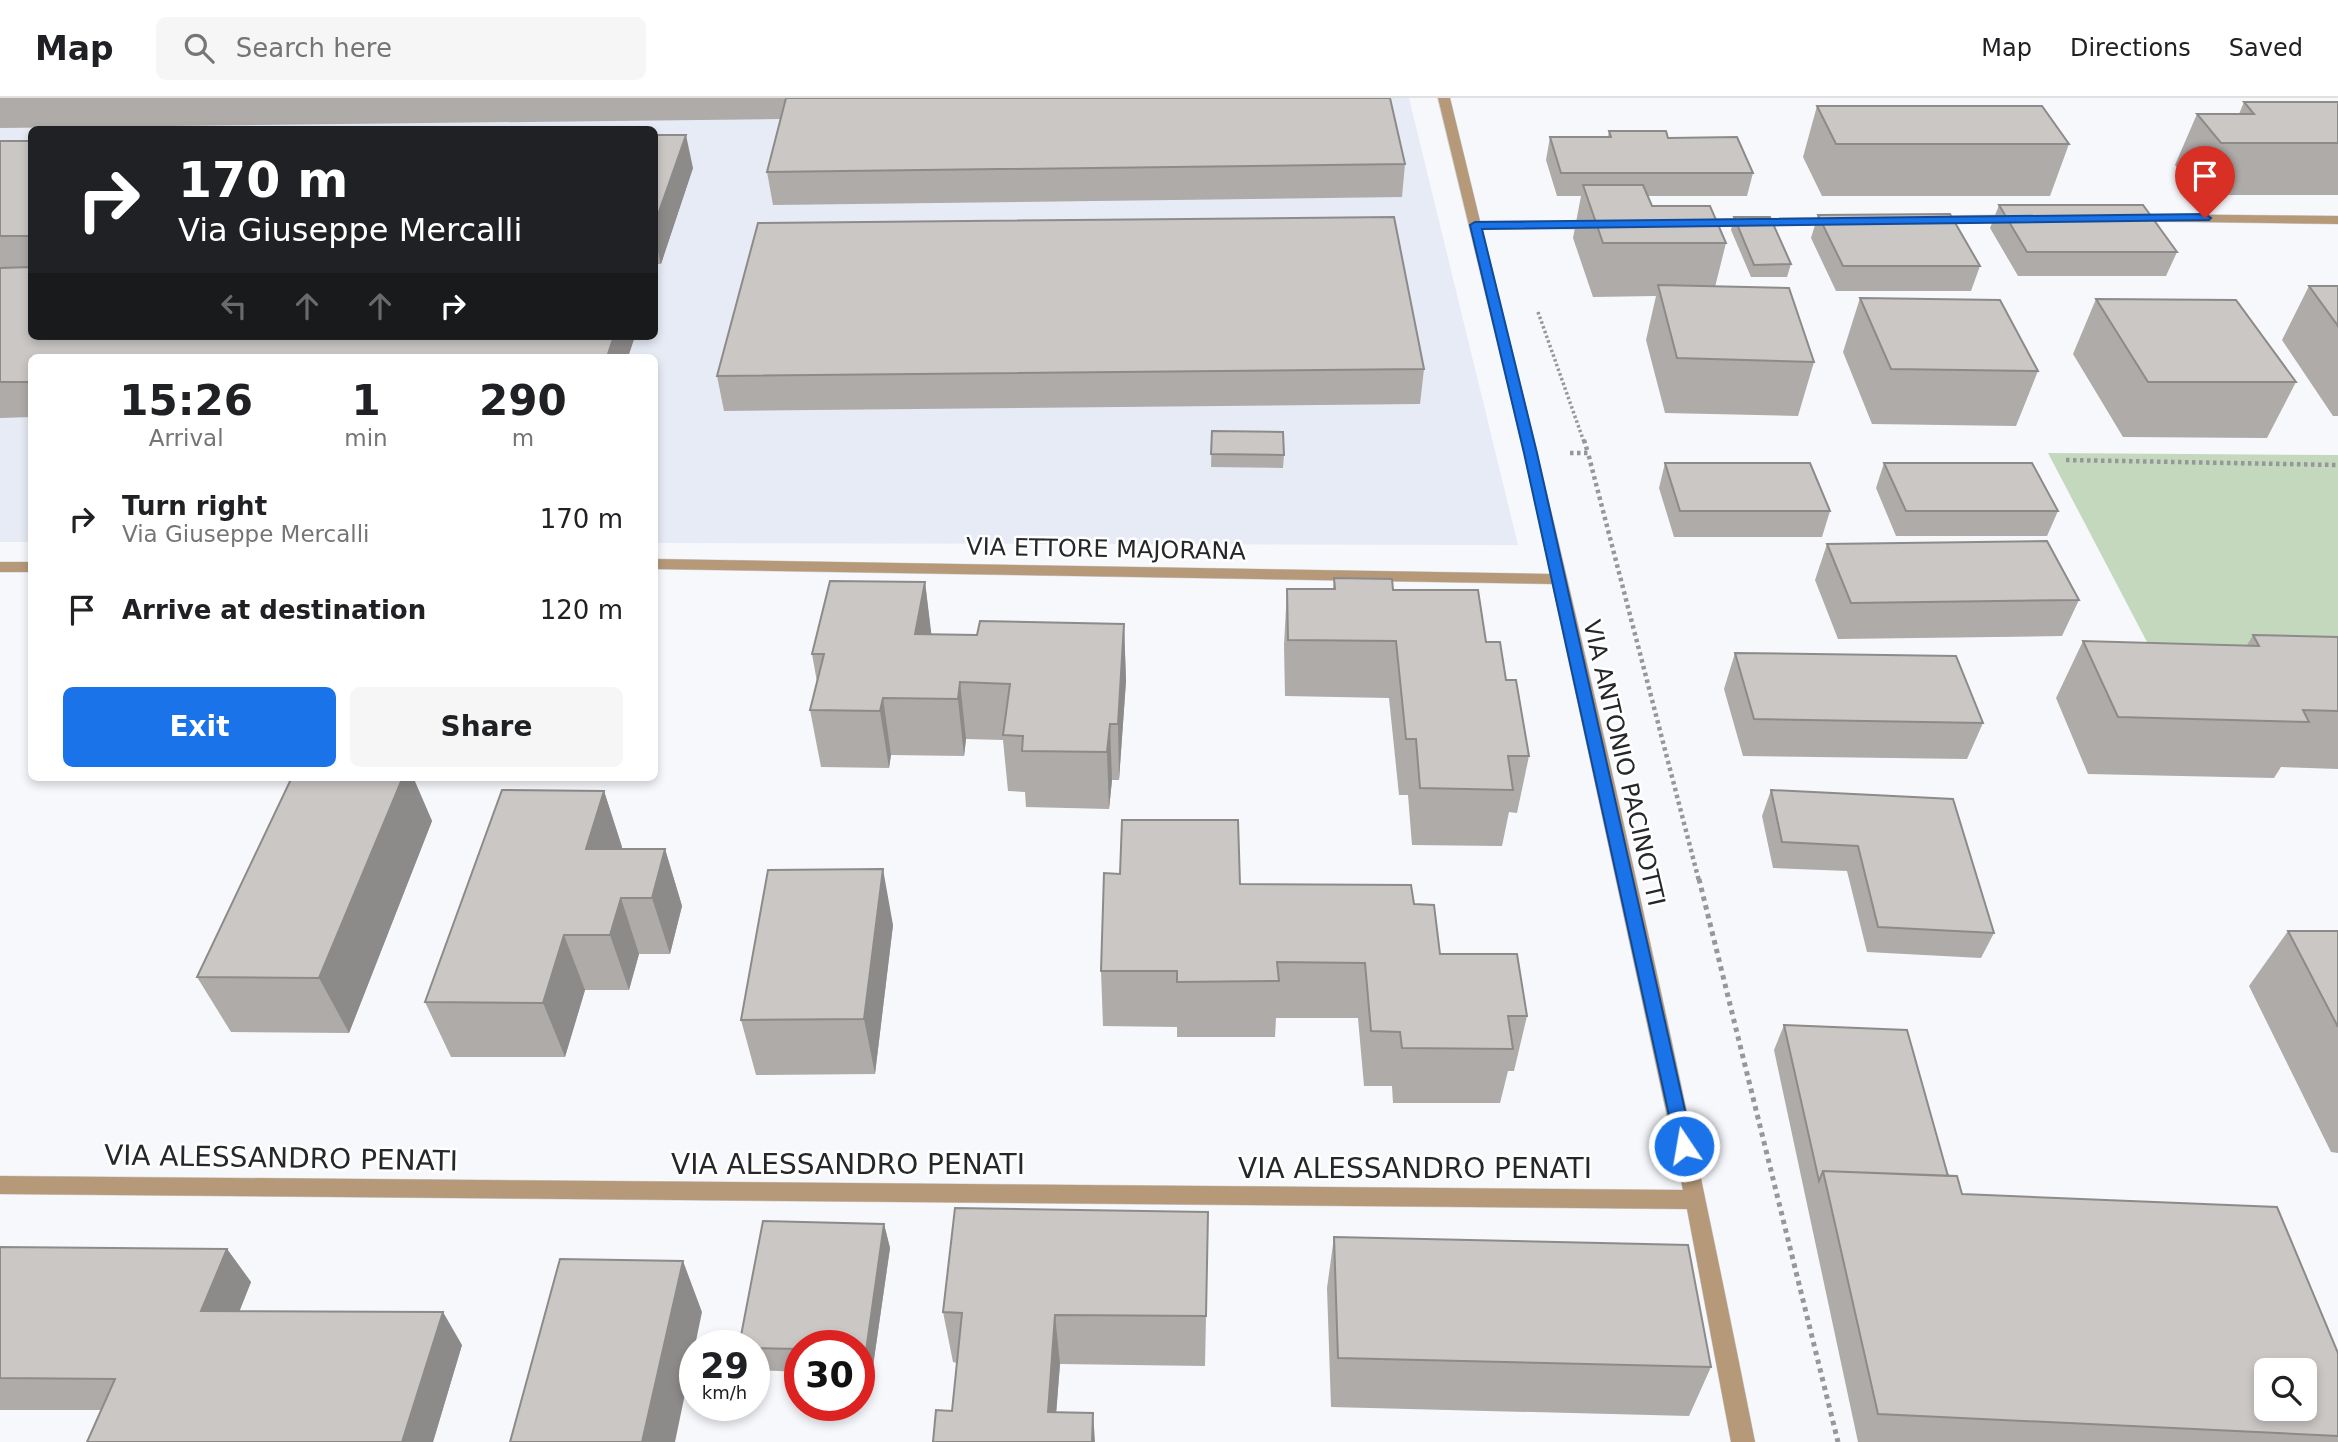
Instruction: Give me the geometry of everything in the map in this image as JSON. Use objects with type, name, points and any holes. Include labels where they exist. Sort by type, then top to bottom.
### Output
[{"type":"street","name":"VIA ANTONIO PACINOTTI","points":[[1444,98],[1531,453],[1696,1200],[1743,1442]]},
{"type":"street","points":[[2114,218],[2338,220]]},
{"type":"street","points":[[1921,220],[2031,219]]},
{"type":"street","points":[[1686,224],[1852,221]]},
{"type":"street","points":[[1475,225],[1617,225]]},
{"type":"street","name":"VIA ETTORE MAJORANA","points":[[658,564],[1557,579]]},
{"type":"street","points":[[0,567],[28,567]]},
{"type":"street","name":"VIA ALESSANDRO PENATI","points":[[0,1185],[1696,1200]]},
{"type":"path","points":[[1534,302],[1588,453],[1720,962],[1838,1442]]},
{"type":"path","points":[[1531,453],[1588,453]]},
{"type":"path","points":[[2066,460],[2338,465]]},
{"type":"shaded area","points":[[0,98],[1409,98],[1518,545],[658,543],[658,354],[28,354],[28,542],[0,542]]},
{"type":"green space","points":[[2048,453],[2338,455],[2338,688],[2169,684]]},
{"type":"building","points":[[786,98],[1390,98],[1405,164],[767,172]]},
{"type":"building","points":[[2244,102],[2338,102],[2338,143],[2221,143],[2197,114],[2254,114]]},
{"type":"building","points":[[1817,106],[2042,106],[2069,144],[1836,144]]},
{"type":"building","points":[[1609,131],[1666,131],[1668,138],[1737,137],[1753,173],[1561,173],[1550,137],[1611,137]]},
{"type":"building","points":[[658,135],[686,135],[658,215]]},
{"type":"building","points":[[0,141],[28,141],[28,236],[0,236]]},
{"type":"building","points":[[1583,185],[1643,185],[1652,206],[1710,206],[1726,243],[1603,243]]},
{"type":"building","points":[[1999,205],[2143,205],[2177,252],[2027,252]]},
{"type":"building","points":[[1950,214],[1980,266],[1843,266],[1818,215]]},
{"type":"building","points":[[1394,217],[1424,369],[717,376],[758,223]]},
{"type":"building","points":[[1734,217],[1770,217],[1791,264],[1754,265]]},
{"type":"building","points":[[28,267],[28,340],[613,340],[608,354],[28,354],[28,382],[0,382],[0,268]]},
{"type":"building","points":[[1658,285],[1789,288],[1814,362],[1677,358]]},
{"type":"building","points":[[2309,286],[2338,286],[2338,326]]},
{"type":"building","points":[[1860,298],[2000,300],[2038,371],[1891,369]]},
{"type":"building","points":[[2096,299],[2236,300],[2296,382],[2148,382]]},
{"type":"building","points":[[1212,431],[1283,432],[1284,455],[1211,454]]},
{"type":"building","points":[[1665,463],[1810,463],[1830,511],[1680,511]]},
{"type":"building","points":[[1884,463],[2032,463],[2058,511],[1906,511]]},
{"type":"building","points":[[2047,541],[2079,600],[1851,603],[1827,544]]},
{"type":"building","points":[[1334,578],[1392,579],[1393,590],[1478,590],[1486,642],[1500,642],[1506,680],[1516,680],[1529,756],[1508,756],[1513,790],[1420,788],[1416,739],[1406,739],[1396,641],[1288,640],[1287,589],[1335,589]]},
{"type":"building","points":[[830,581],[925,582],[915,634],[977,635],[980,621],[1124,624],[1118,724],[1110,724],[1107,752],[1022,751],[1023,736],[1003,735],[1010,684],[960,682],[958,699],[883,698],[880,711],[810,710],[824,654],[812,654]]},
{"type":"building","points":[[2253,635],[2338,637],[2338,711],[2303,710],[2309,722],[2118,717],[2083,641],[2259,646]]},
{"type":"building","points":[[1735,653],[1956,656],[1983,723],[1754,719]]},
{"type":"building","points":[[290,781],[401,781],[319,978],[197,977]]},
{"type":"building","points":[[502,790],[604,791],[586,849],[665,849],[652,898],[621,898],[610,935],[564,935],[543,1003],[425,1002]]},
{"type":"building","points":[[1771,790],[1953,799],[1994,933],[1878,927],[1858,846],[1782,842]]},
{"type":"building","points":[[1122,820],[1238,820],[1240,884],[1411,885],[1414,904],[1434,905],[1440,954],[1517,954],[1527,1016],[1508,1016],[1513,1049],[1402,1048],[1400,1032],[1371,1031],[1365,963],[1277,962],[1279,981],[1177,982],[1177,971],[1101,971],[1104,873],[1120,874]]},
{"type":"building","points":[[883,869],[864,1019],[741,1020],[768,870]]},
{"type":"building","points":[[2288,931],[2338,931],[2338,1027]]},
{"type":"building","points":[[1784,1025],[1907,1030],[1948,1176],[1823,1171],[1819,1181]]},
{"type":"building","points":[[1823,1171],[1957,1176],[1962,1194],[2277,1207],[2338,1353],[2338,1436],[1878,1414]]},
{"type":"building","points":[[955,1208],[1208,1212],[1206,1316],[1055,1315],[1048,1412],[1093,1413],[1092,1442],[933,1442],[936,1410],[952,1411],[962,1313],[943,1312]]},
{"type":"building","points":[[763,1221],[884,1224],[869,1330],[784,1330],[784,1349],[770,1348],[770,1330],[742,1330]]},
{"type":"building","points":[[1334,1237],[1688,1245],[1711,1367],[1338,1358]]},
{"type":"building","points":[[0,1247],[227,1249],[201,1311],[443,1312],[402,1442],[87,1442],[115,1379],[0,1378]]},
{"type":"building","points":[[560,1259],[683,1261],[642,1442],[510,1442]]},
{"type":"route","points":[[1684,1146],[1531,453],[1475,225],[2205,218]]}]
